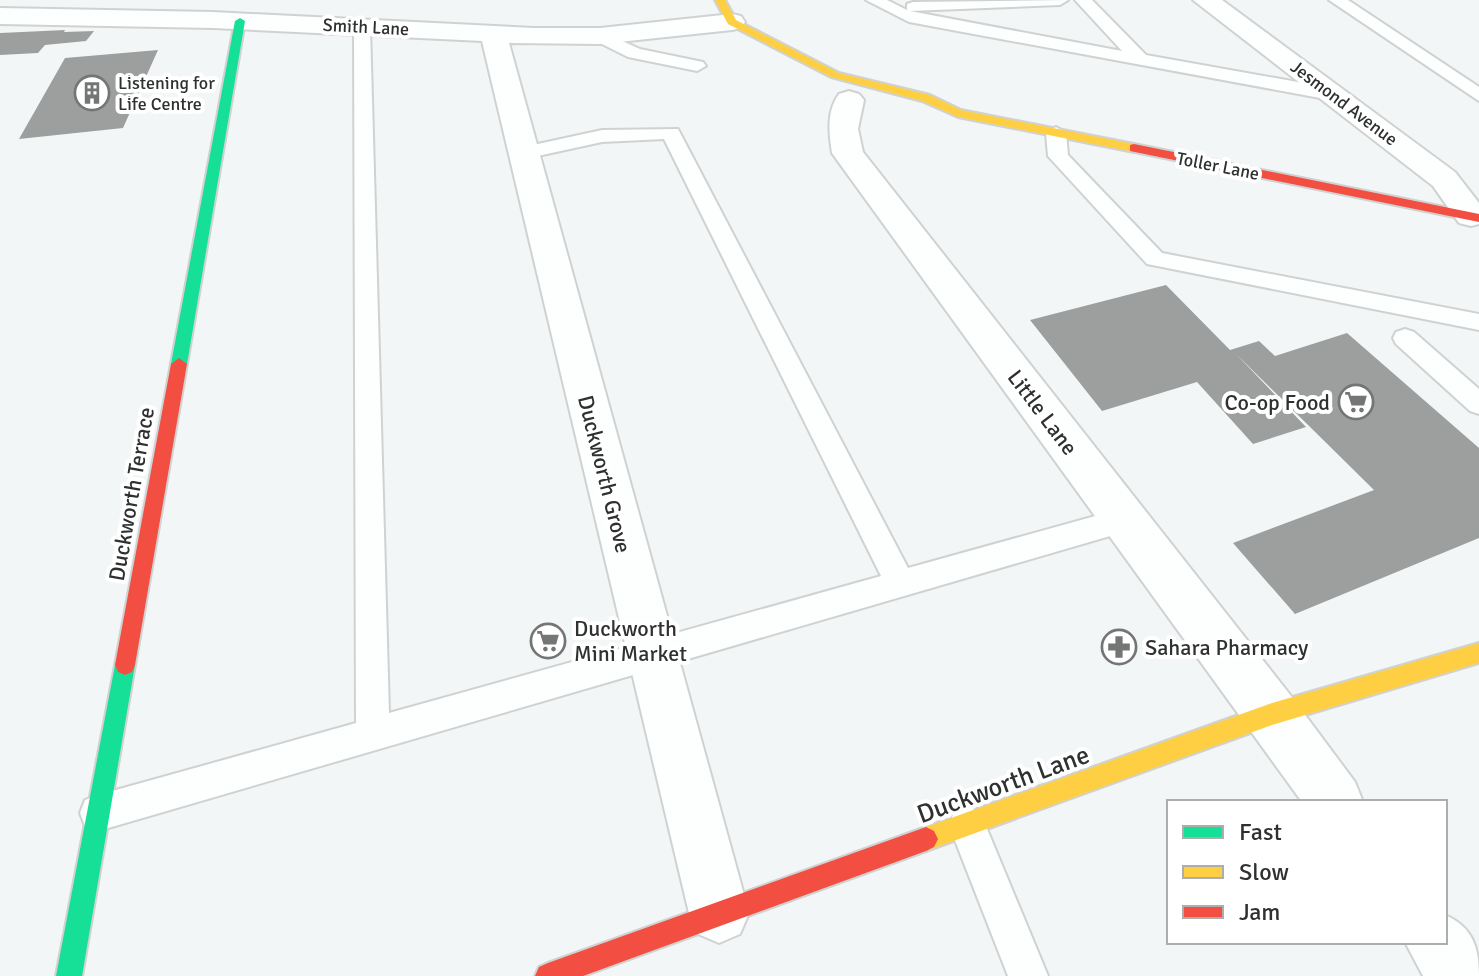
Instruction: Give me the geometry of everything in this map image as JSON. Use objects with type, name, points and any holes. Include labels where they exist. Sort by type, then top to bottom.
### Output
[{"type":"street","name":"Jesmond Avenue","points":[[1206,0],[1444,179],[1475,217]]},
{"type":"street","name":"Smith Lane","points":[[0,16],[214,10],[240,21],[494,35],[595,24],[725,21]]},
{"type":"street","name":"Duckworth Terrace","points":[[69,976],[240,21]]},
{"type":"street","name":"Toller Lane","points":[[725,21],[835,75],[926,98],[958,113],[1475,217]]},
{"type":"street","name":"Duckworth Grove","points":[[494,35],[719,913]]},
{"type":"street","points":[[846,99],[892,90]]},
{"type":"street","name":"Little Lane","points":[[846,99],[843,129],[848,153],[1334,800]]},
{"type":"street","name":"Toller Lane","points":[[905,112],[919,115],[958,113]]},
{"type":"street","name":"Duckworth Lane","points":[[579,970],[719,913],[1272,714],[1479,653]]},
{"type":"street","points":[[1437,944],[1460,976]]},
{"type":"lane","points":[[882,4],[1060,0]]},
{"type":"lane","points":[[1083,0],[1141,60]]},
{"type":"lane","points":[[1337,0],[1479,95]]},
{"type":"lane","points":[[882,4],[909,17],[1331,94]]},
{"type":"lane","points":[[595,24],[614,46],[628,52],[697,66]]},
{"type":"lane","points":[[362,27],[373,735]]},
{"type":"lane","points":[[524,153],[602,136],[671,133],[901,585]]},
{"type":"lane","points":[[1056,133],[1058,156],[1155,259],[1479,322]]},
{"type":"lane","points":[[1405,338],[1479,404]]},
{"type":"lane","points":[[98,813],[1124,520]]},
{"type":"lane","points":[[967,825],[1028,976]]},
{"type":"building","points":[[94,31],[86,41],[45,45],[38,53],[0,55],[0,33]]},
{"type":"building","name":"Listening for Life Centre","points":[[158,50],[123,128],[19,139],[65,58]]},
{"type":"building","points":[[1166,285],[1230,350],[1259,341],[1275,356],[1347,333],[1479,448],[1479,538],[1295,614],[1233,543],[1374,490],[1236,354],[1306,427],[1253,444],[1197,382],[1102,411],[1030,320]]},
{"type":"traffic: fast","points":[[179,364],[240,21]]},
{"type":"traffic: fast","points":[[69,976],[125,665]]},
{"type":"traffic: slow","points":[[720,0],[732,22],[835,75],[926,98],[958,113],[1134,148]]},
{"type":"traffic: slow","points":[[926,839],[1272,714],[1479,653]]},
{"type":"traffic: jam","points":[[1134,148],[1479,218]]},
{"type":"traffic: jam","points":[[125,665],[179,364]]},
{"type":"traffic: jam","points":[[548,976],[926,839]]},
{"type":"place","name":"Listening for Life Centre","points":[[92,93]]},
{"type":"place","name":"Co-op Food","points":[[1356,402]]},
{"type":"place","name":"Duckworth Mini Market","points":[[548,641]]},
{"type":"place","name":"Sahara Pharmacy","points":[[1119,647]]}]
